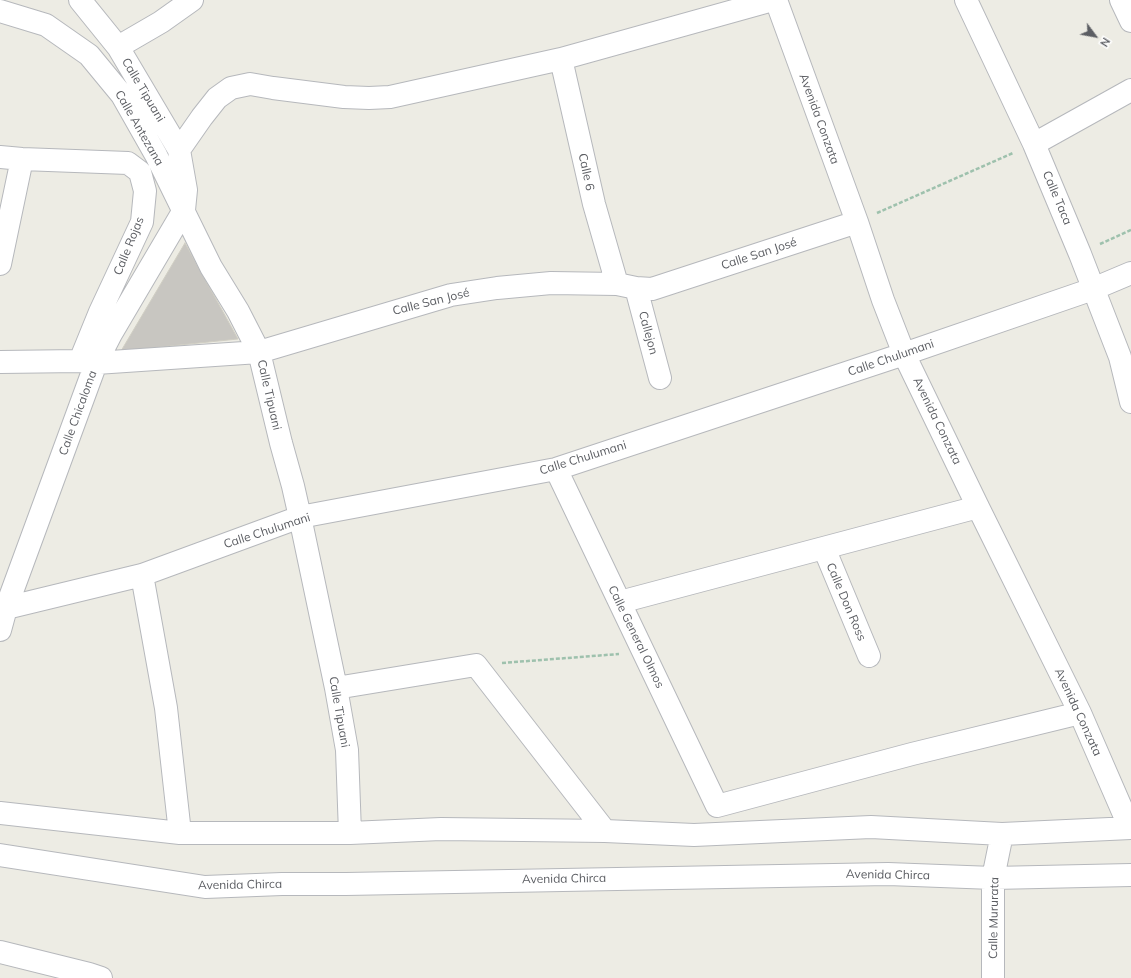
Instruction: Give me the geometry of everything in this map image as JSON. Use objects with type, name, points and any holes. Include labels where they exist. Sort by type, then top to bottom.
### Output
[{"type":"street","name":"Calle Tipuani","points":[[80,0],[118,48],[179,150],[186,190],[184,210],[211,267],[238,311],[259,352],[280,444],[293,486],[336,688],[347,750],[350,833]]},
{"type":"street","points":[[118,48],[161,22],[192,0]]},
{"type":"street","points":[[179,150],[217,98],[231,88],[250,84],[344,97],[390,97],[561,59],[775,0]]},
{"type":"street","name":"Avenida Conzata","points":[[775,0],[857,222],[883,300],[904,354],[1080,714],[1130,828]]},
{"type":"street","name":"Calle Taca","points":[[966,0],[1034,144],[1093,289],[1126,359],[1131,402]]},
{"type":"street","points":[[1121,0],[1131,20]]},
{"type":"street","name":"Calle Antezana","points":[[0,11],[46,25],[89,55],[122,95],[156,155],[184,210]]},
{"type":"street","name":"Calle 6","points":[[561,59],[594,204],[626,286]]},
{"type":"street","points":[[1034,144],[1131,90]]},
{"type":"street","name":"Calle Rojas","points":[[0,157],[128,164],[140,172],[145,192],[142,222],[100,312],[88,362]]},
{"type":"street","points":[[0,264],[22,159]]},
{"type":"street","name":"Calle Chicaloma","points":[[0,630],[3,608],[88,362],[111,334],[184,210]]},
{"type":"street","name":"Calle San José","points":[[0,362],[88,362],[259,352],[451,295],[497,288],[551,283],[626,286],[652,289],[857,222]]},
{"type":"street","name":"Calle Chulumani","points":[[3,608],[142,574],[300,517],[556,469],[904,354],[1093,289],[1131,273]]},
{"type":"street","name":"Callejon","points":[[626,286],[660,378]]},
{"type":"street","name":"Calle General Olmos","points":[[556,469],[717,806],[912,754],[1080,714]]},
{"type":"street","points":[[620,602],[978,507]]},
{"type":"street","name":"Calle Don Ross","points":[[824,548],[869,656]]},
{"type":"street","points":[[142,574],[166,708],[180,833]]},
{"type":"street","points":[[336,688],[476,665],[605,830]]},
{"type":"street","points":[[0,813],[180,833],[350,833],[441,828],[605,830],[694,835],[871,827],[1002,834],[1130,828]]},
{"type":"street","name":"Calle Mururata","points":[[993,978],[993,878],[1002,834]]},
{"type":"street","name":"Avenida Chirca","points":[[0,855],[205,887],[282,884],[888,874],[993,878],[1131,875]]},
{"type":"street","points":[[0,952],[101,978]]},
{"type":"path","points":[[857,222],[1034,144]]},
{"type":"path","points":[[1080,254],[1131,230]]},
{"type":"path","points":[[476,665],[644,652]]},
{"type":"building","points":[[185,243],[238,339],[121,351]]}]
